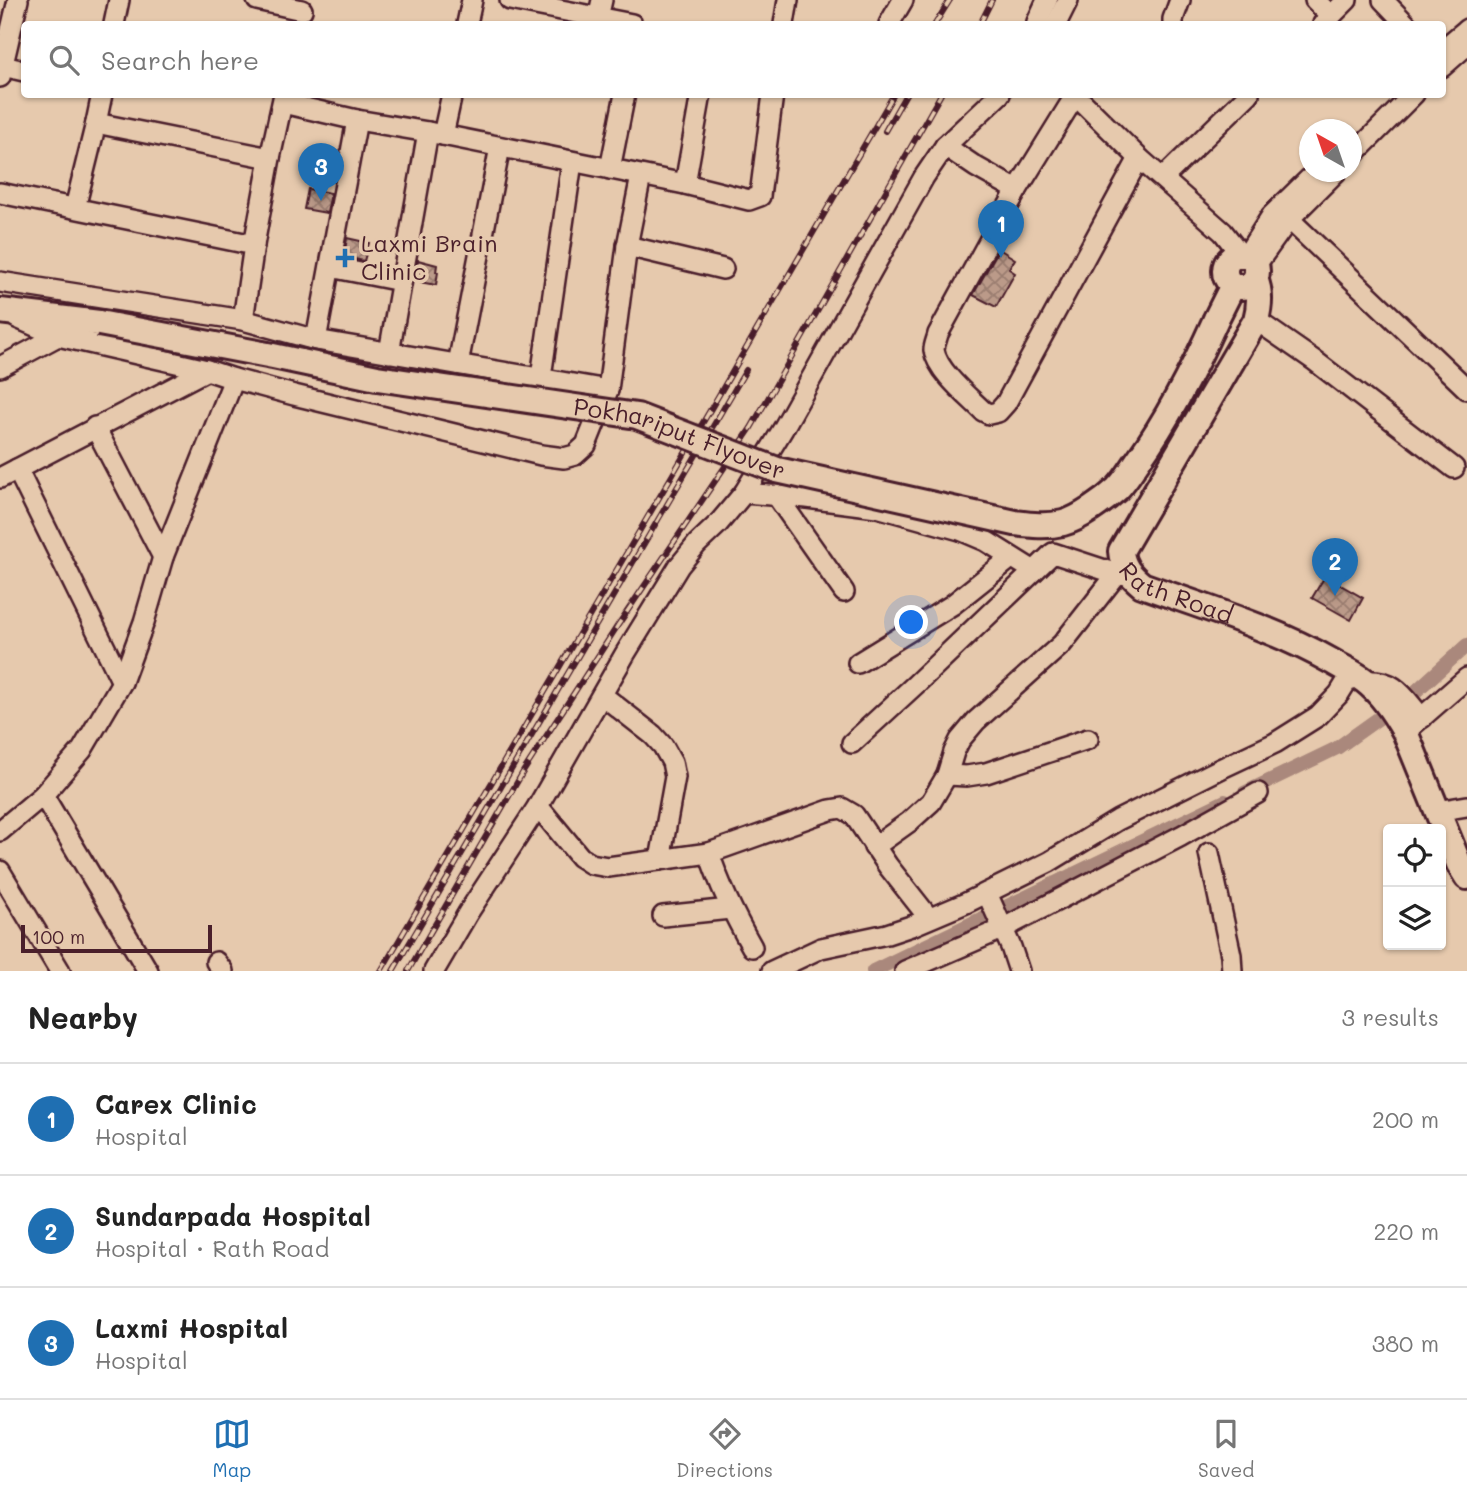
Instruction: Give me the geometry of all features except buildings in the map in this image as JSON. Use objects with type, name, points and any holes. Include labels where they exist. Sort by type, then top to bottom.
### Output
[{"type":"main road","name":"Pokhariput Flyover","points":[[0,311],[99,323],[377,378],[637,416],[777,470],[1015,523],[1042,526],[1065,523],[1094,507],[1118,488],[1176,400],[1216,319],[1246,268]]},
{"type":"main road","name":"Rath Road","points":[[1246,268],[1260,294],[1256,320],[1121,551],[1124,575],[1142,585],[1280,636],[1321,655],[1374,685],[1409,719],[1437,811],[1467,877]]},
{"type":"street","points":[[18,0],[1,72],[21,71]]},
{"type":"street","points":[[115,21],[119,0]]},
{"type":"street","points":[[257,0],[302,12]]},
{"type":"street","points":[[468,21],[472,0]]},
{"type":"street","points":[[784,21],[788,0]]},
{"type":"street","points":[[892,21],[903,0]]},
{"type":"street","points":[[1037,21],[1047,0]]},
{"type":"street","points":[[1058,21],[1068,0]]},
{"type":"street","points":[[1173,21],[1180,0]]},
{"type":"street","points":[[1315,0],[1327,20],[1348,0]]},
{"type":"street","points":[[1383,0],[1403,21]]},
{"type":"street","points":[[523,1],[600,9],[626,21]]},
{"type":"street","points":[[1446,47],[1467,29]]},
{"type":"street","points":[[1446,64],[1467,45]]},
{"type":"street","points":[[75,208],[101,98]]},
{"type":"street","points":[[389,353],[401,281],[436,134],[450,98]]},
{"type":"street","points":[[610,169],[624,98]]},
{"type":"street","points":[[685,184],[700,98]]},
{"type":"street","points":[[243,320],[270,158],[284,99],[356,120],[685,184],[749,200],[760,196],[772,98]]},
{"type":"street","points":[[434,971],[468,913],[538,806],[679,566],[744,493],[790,417],[924,177],[945,146],[996,98]]},
{"type":"street","points":[[1072,98],[1017,190],[938,334],[934,348],[947,374],[983,411],[989,414],[998,412],[1006,403],[1139,158]]},
{"type":"street","points":[[1077,98],[1139,158],[1223,232],[1246,268]]},
{"type":"street","points":[[1163,178],[1237,98]]},
{"type":"street","points":[[1362,127],[1392,98]]},
{"type":"street","points":[[1362,146],[1410,98]]},
{"type":"street","points":[[316,340],[356,120]]},
{"type":"street","points":[[96,123],[270,158]]},
{"type":"street","points":[[945,146],[975,167],[1017,190]]},
{"type":"street","points":[[458,364],[500,147]]},
{"type":"street","points":[[541,377],[572,162]]},
{"type":"street","points":[[0,311],[58,336],[207,370],[541,455],[564,458],[575,455],[586,445],[608,390],[627,246],[641,176]]},
{"type":"street","points":[[1246,268],[1261,230],[1272,215],[1306,182]]},
{"type":"street","points":[[1246,268],[1326,182]]},
{"type":"street","points":[[0,193],[254,245]]},
{"type":"street","points":[[1289,219],[1467,388]]},
{"type":"street","points":[[627,246],[723,269]]},
{"type":"street","points":[[330,267],[401,281]]},
{"type":"street","points":[[0,282],[243,320],[316,340],[608,390]]},
{"type":"street","points":[[1256,320],[1315,361],[1454,468]]},
{"type":"street","points":[[0,368],[58,336]]},
{"type":"street","points":[[122,681],[9,473],[207,370]]},
{"type":"street","points":[[0,831],[43,795],[82,750],[122,681],[144,622],[163,557],[234,379]]},
{"type":"street","points":[[95,427],[163,557]]},
{"type":"street","points":[[744,493],[877,507],[960,530],[986,541],[1034,571]]},
{"type":"street","points":[[776,495],[844,592]]},
{"type":"street","points":[[852,743],[1053,553],[1124,575],[1062,644],[976,721],[960,740],[947,775],[931,802],[874,847]]},
{"type":"street","points":[[858,663],[951,605],[1011,558]]},
{"type":"street","points":[[1409,719],[1467,678]]},
{"type":"street","points":[[772,971],[821,948],[887,934],[987,893],[1049,862],[1118,820],[1275,743],[1318,716],[1339,694],[1374,685]]},
{"type":"street","points":[[602,695],[653,735],[672,762],[675,777],[660,860]]},
{"type":"street","points":[[947,775],[986,773],[1088,739]]},
{"type":"street","points":[[905,971],[1002,929],[1258,793]]},
{"type":"street","points":[[43,795],[148,971]]},
{"type":"street","points":[[538,806],[580,857],[592,864],[608,867],[709,853],[842,808],[854,815],[874,847],[929,918]]},
{"type":"street","points":[[1437,811],[1467,806]]},
{"type":"street","points":[[709,853],[730,909],[752,947]]},
{"type":"street","points":[[1209,853],[1232,971]]},
{"type":"street","points":[[0,871],[60,971]]},
{"type":"street","points":[[987,893],[1019,971]]},
{"type":"street","points":[[663,916],[730,909]]},
{"type":"waterway","points":[[1244,793],[1337,748],[1414,693],[1467,645]]},
{"type":"waterway","points":[[873,971],[1225,801]]},
{"type":"railway","points":[[937,21],[950,0]]},
{"type":"railway","points":[[982,21],[992,0]]},
{"type":"railway","points":[[381,971],[892,98]]},
{"type":"railway","points":[[885,131],[904,98]]},
{"type":"railway","points":[[408,971],[523,772],[751,428],[939,98]]},
{"type":"railway","points":[[393,971],[746,370]]},
{"type":"place","name":"Laxmi Hospital","points":[[321,201]]},
{"type":"place","name":"Laxmi Brain Clinic","points":[[345,258]]},
{"type":"place","name":"Carex Clinic","points":[[1001,258]]},
{"type":"place","name":"Sundarpada Hospital","points":[[1335,596]]}]
